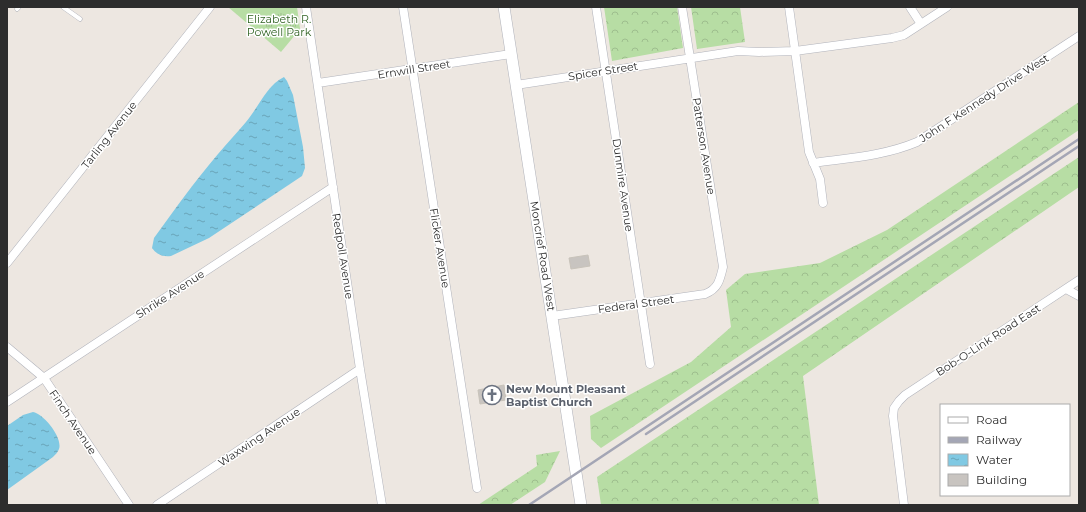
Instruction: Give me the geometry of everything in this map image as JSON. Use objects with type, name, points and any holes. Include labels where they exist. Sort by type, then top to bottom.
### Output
[{"type":"street","name":"Tarling Avenue","points":[[7,263],[210,7]]},
{"type":"street","name":"Redpoll Avenue","points":[[306,7],[360,369],[382,505]]},
{"type":"street","name":"Flicker Avenue","points":[[403,7],[478,488]]},
{"type":"street","name":"Moncrief Road West","points":[[504,7],[582,505]]},
{"type":"street","name":"Dunmire Avenue","points":[[596,7],[650,364]]},
{"type":"street","name":"Patterson Avenue","points":[[682,7],[723,267],[718,285]]},
{"type":"street","points":[[789,7],[809,152],[820,179],[824,203]]},
{"type":"street","points":[[910,7],[921,24]]},
{"type":"street","name":"Spicer Street","points":[[516,85],[690,57],[738,51],[795,51],[899,36],[947,7]]},
{"type":"street","name":"John F Kennedy Drive West","points":[[813,163],[887,152],[903,148],[917,142],[1079,36]]},
{"type":"street","name":"Ernwill Street","points":[[318,83],[511,54]]},
{"type":"street","name":"Shrike Avenue","points":[[7,402],[333,187]]},
{"type":"street","name":"Bob-O-Link Road East","points":[[904,505],[893,423],[894,408],[899,401],[905,395],[1079,280]]},
{"type":"street","name":"Federal Street","points":[[552,316],[705,294],[712,291],[718,285]]},
{"type":"street","points":[[1066,289],[1079,296]]},
{"type":"street","name":"Finch Avenue","points":[[7,347],[44,378],[129,505]]},
{"type":"street","name":"Waxwing Avenue","points":[[157,505],[360,369]]},
{"type":"lane","points":[[64,7],[80,19]]},
{"type":"green space","name":"Elizabeth R. Powell Park","points":[[228,7],[297,7],[300,29],[281,52]]},
{"type":"green space","points":[[604,7],[677,7],[683,48],[612,61]]},
{"type":"green space","points":[[691,7],[740,7],[745,42],[697,49]]},
{"type":"green space","points":[[1079,102],[1079,130],[601,448],[591,439],[590,416],[691,362],[731,327],[726,290],[745,274],[820,263],[887,230]]},
{"type":"green space","points":[[1079,157],[1079,187],[803,376],[819,505],[601,505],[597,477]]},
{"type":"green space","points":[[560,451],[545,482],[510,505],[478,505],[537,466],[536,455]]},
{"type":"water","points":[[284,77],[293,95],[303,147],[305,168],[302,176],[209,238],[171,256],[163,256],[158,254],[152,248],[154,238],[193,185],[246,122],[268,91],[273,85]]},
{"type":"water","points":[[33,412],[42,417],[52,427],[58,439],[59,449],[53,457],[7,490],[7,426],[23,415]]},
{"type":"building","points":[[588,255],[590,266],[571,269],[569,258]]},
{"type":"building","name":"New Mount Pleasant Baptist Church","points":[[504,385],[506,400],[480,404],[478,390]]},
{"type":"railway","points":[[529,505],[1079,139]]},
{"type":"railway","points":[[646,434],[1079,146]]},
{"type":"place","name":"New Mount Pleasant Baptist Church","points":[[492,395]]}]
